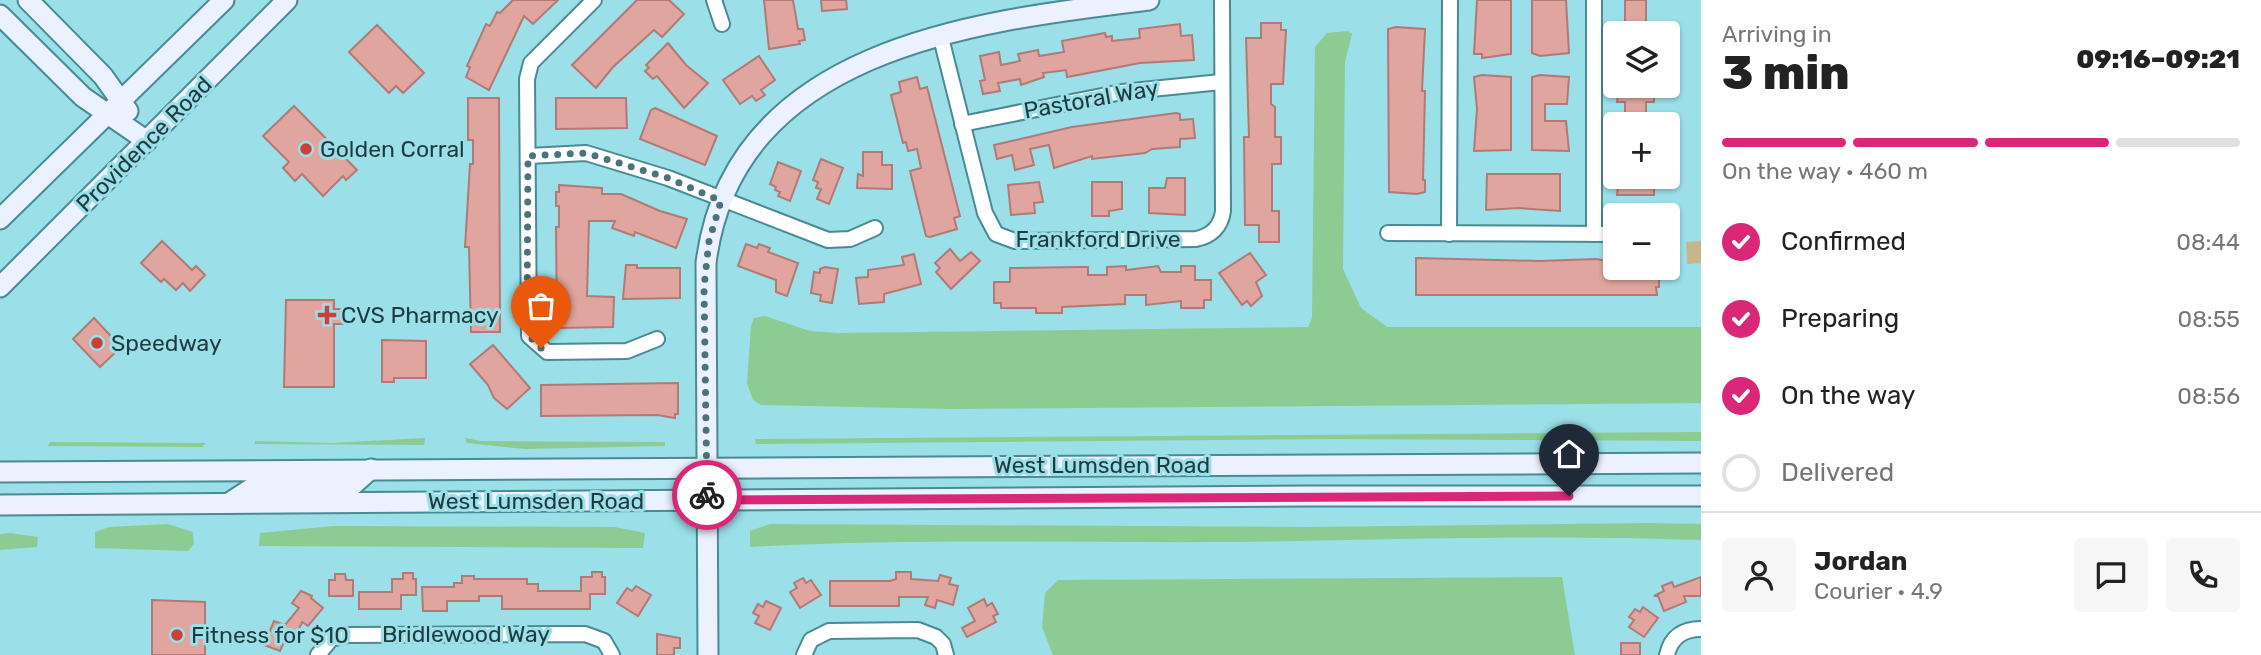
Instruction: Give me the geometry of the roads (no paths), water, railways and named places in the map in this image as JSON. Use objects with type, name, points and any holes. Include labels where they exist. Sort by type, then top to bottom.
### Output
[{"type":"main road","points":[[28,0],[103,76],[115,109]]},
{"type":"main road","name":"Providence Road","points":[[0,219],[224,0]]},
{"type":"main road","points":[[708,655],[704,287],[709,241],[721,201],[750,147],[796,100],[858,64],[940,38],[1052,13],[1149,0]]},
{"type":"main road","name":"Providence Road","points":[[0,286],[147,141],[280,4]]},
{"type":"main road","points":[[0,15],[83,97],[115,109],[147,141]]},
{"type":"main road","name":"West Lumsden Road","points":[[0,472],[707,466],[1701,463]]},
{"type":"main road","points":[[229,503],[252,488],[352,485],[371,469]]},
{"type":"main road","name":"West Lumsden Road","points":[[0,506],[1701,496]]},
{"type":"street","points":[[594,0],[531,63],[527,79],[529,336],[547,352],[627,351],[657,338]]},
{"type":"street","points":[[714,0],[722,24]]},
{"type":"street","name":"Frankford Drive","points":[[940,38],[988,222],[996,234],[1005,239],[1196,239],[1211,233],[1222,218],[1222,0]]},
{"type":"street","points":[[1450,0],[1450,234]]},
{"type":"street","points":[[1594,0],[1594,234]]},
{"type":"street","name":"Pastoral Way","points":[[962,124],[1089,97],[1221,82]]},
{"type":"street","points":[[528,156],[586,153],[668,178],[721,201],[828,240],[850,239],[875,228]]},
{"type":"street","points":[[1388,233],[1603,234]]},
{"type":"street","points":[[1667,655],[1670,645],[1679,634],[1701,629]]},
{"type":"street","points":[[804,655],[811,640],[819,634],[855,631],[928,632],[943,644],[946,655]]},
{"type":"street","name":"Bridlewood Way","points":[[318,655],[331,639],[347,635],[558,634],[595,636],[604,641],[612,655]]},
{"type":"place","name":"Golden Corral","points":[[306,149]]},
{"type":"place","name":"CVS Pharmacy","points":[[327,315]]},
{"type":"place","name":"Speedway","points":[[97,343]]},
{"type":"place","name":"Fitness for $10","points":[[177,635]]}]
